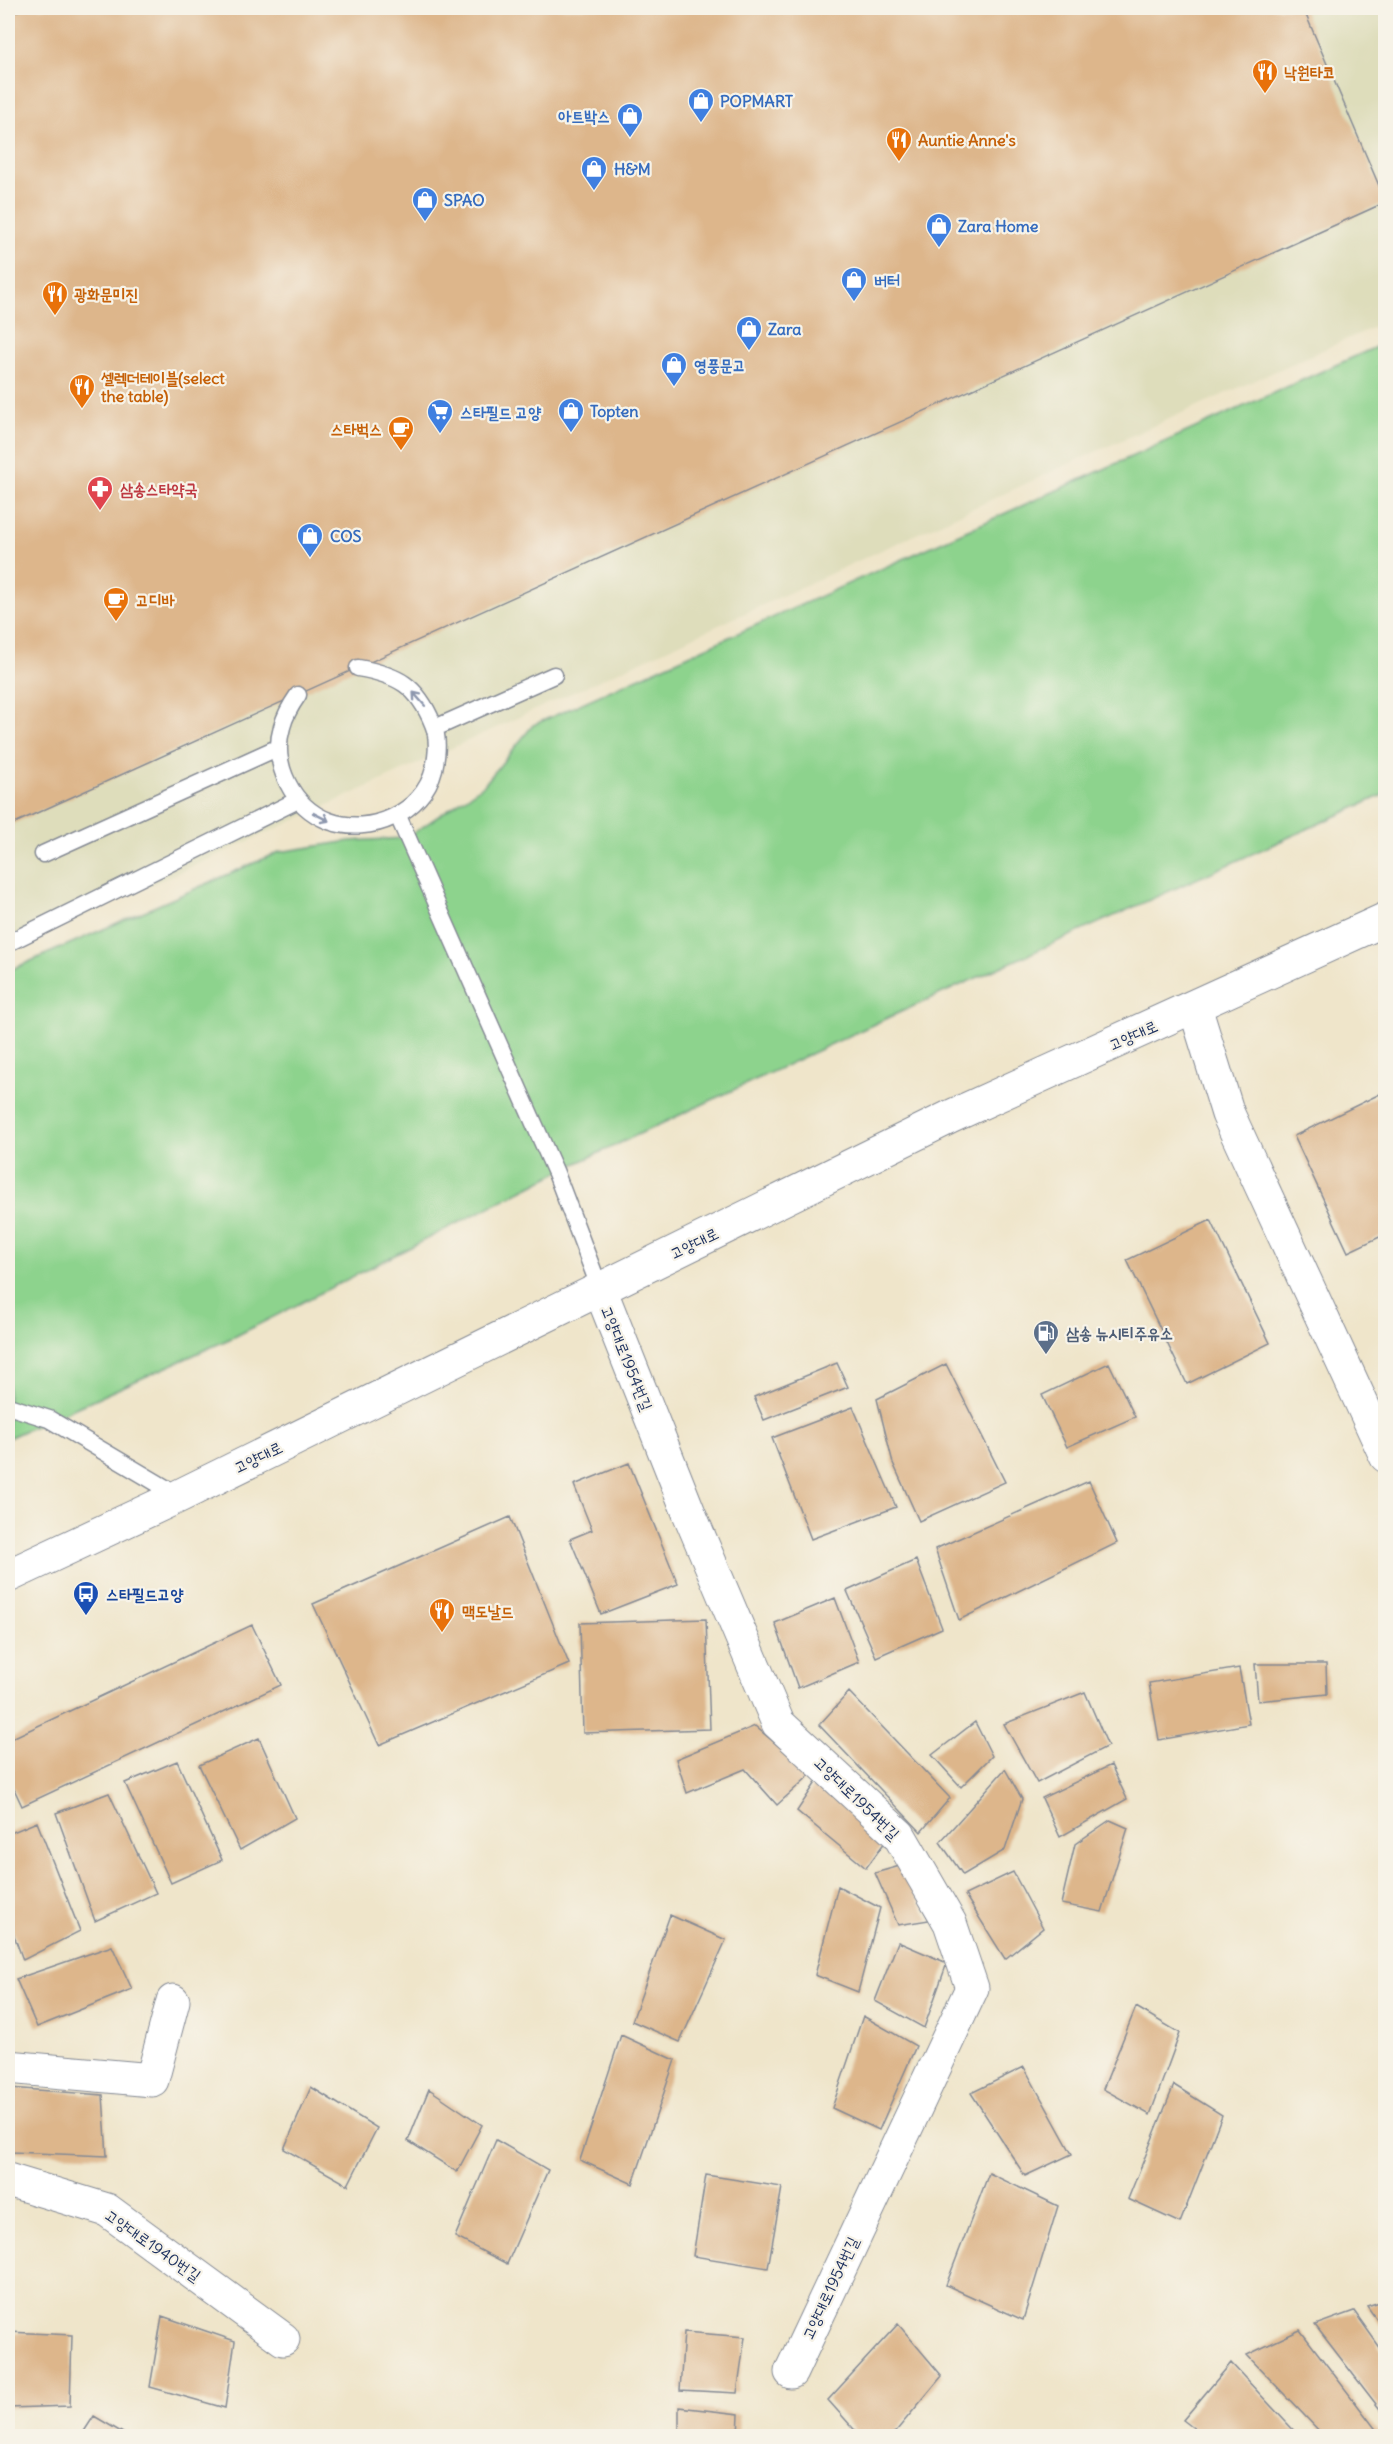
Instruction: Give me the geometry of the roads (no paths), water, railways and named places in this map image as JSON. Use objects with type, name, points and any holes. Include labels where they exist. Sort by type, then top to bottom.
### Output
[{"type":"street","name":"고양대로","points":[[8,1576],[179,1496],[952,1116],[1386,919]]},
{"type":"street","points":[[1195,1007],[1227,1114],[1386,1456]]},
{"type":"street","name":"고양대로1954번길","points":[[600,1289],[688,1513],[778,1723],[899,1835],[950,1923],[972,1988],[791,2372]]},
{"type":"street","points":[[8,2067],[152,2080],[173,2001]]},
{"type":"street","name":"고양대로1940번길","points":[[8,2180],[107,2210],[283,2339]]},
{"type":"lane","points":[[298,695],[281,729],[279,747],[281,766],[298,800],[329,821],[362,826],[398,816],[417,800],[432,779],[438,754],[435,728],[426,705],[408,686],[386,673],[358,668]]},
{"type":"lane","points":[[435,728],[554,675]]},
{"type":"lane","points":[[43,854],[279,747]]},
{"type":"lane","points":[[8,943],[298,800]]},
{"type":"lane","points":[[398,816],[556,1173],[600,1289]]},
{"type":"lane","points":[[8,1406],[49,1419],[179,1496]]},
{"type":"place","name":"낙원타코","points":[[1265,95]]},
{"type":"place","name":"POPMART","points":[[701,124]]},
{"type":"place","name":"아트박스","points":[[630,139]]},
{"type":"place","name":"Auntie Anne's","points":[[899,163]]},
{"type":"place","name":"H&M","points":[[594,192]]},
{"type":"place","name":"SPAO","points":[[425,223]]},
{"type":"place","name":"Zara Home","points":[[939,249]]},
{"type":"place","name":"버터","points":[[854,303]]},
{"type":"place","name":"광화문미진","points":[[55,317]]},
{"type":"place","name":"Zara","points":[[749,352]]},
{"type":"place","name":"영풍문고","points":[[674,388]]},
{"type":"place","name":"셀렉더테이블(select the table)","points":[[82,410]]},
{"type":"place","name":"Topten","points":[[571,434]]},
{"type":"place","name":"스타필드 고양","points":[[440,435]]},
{"type":"place","name":"스타벅스","points":[[401,452]]},
{"type":"place","name":"삼송스타약국","points":[[100,512]]},
{"type":"place","name":"COS","points":[[310,559]]},
{"type":"place","name":"고디바","points":[[116,623]]},
{"type":"place","name":"삼송 뉴시티주유소","points":[[1046,1356]]},
{"type":"place","name":"스타필드고양","points":[[86,1617]]},
{"type":"place","name":"맥도날드","points":[[442,1634]]}]
